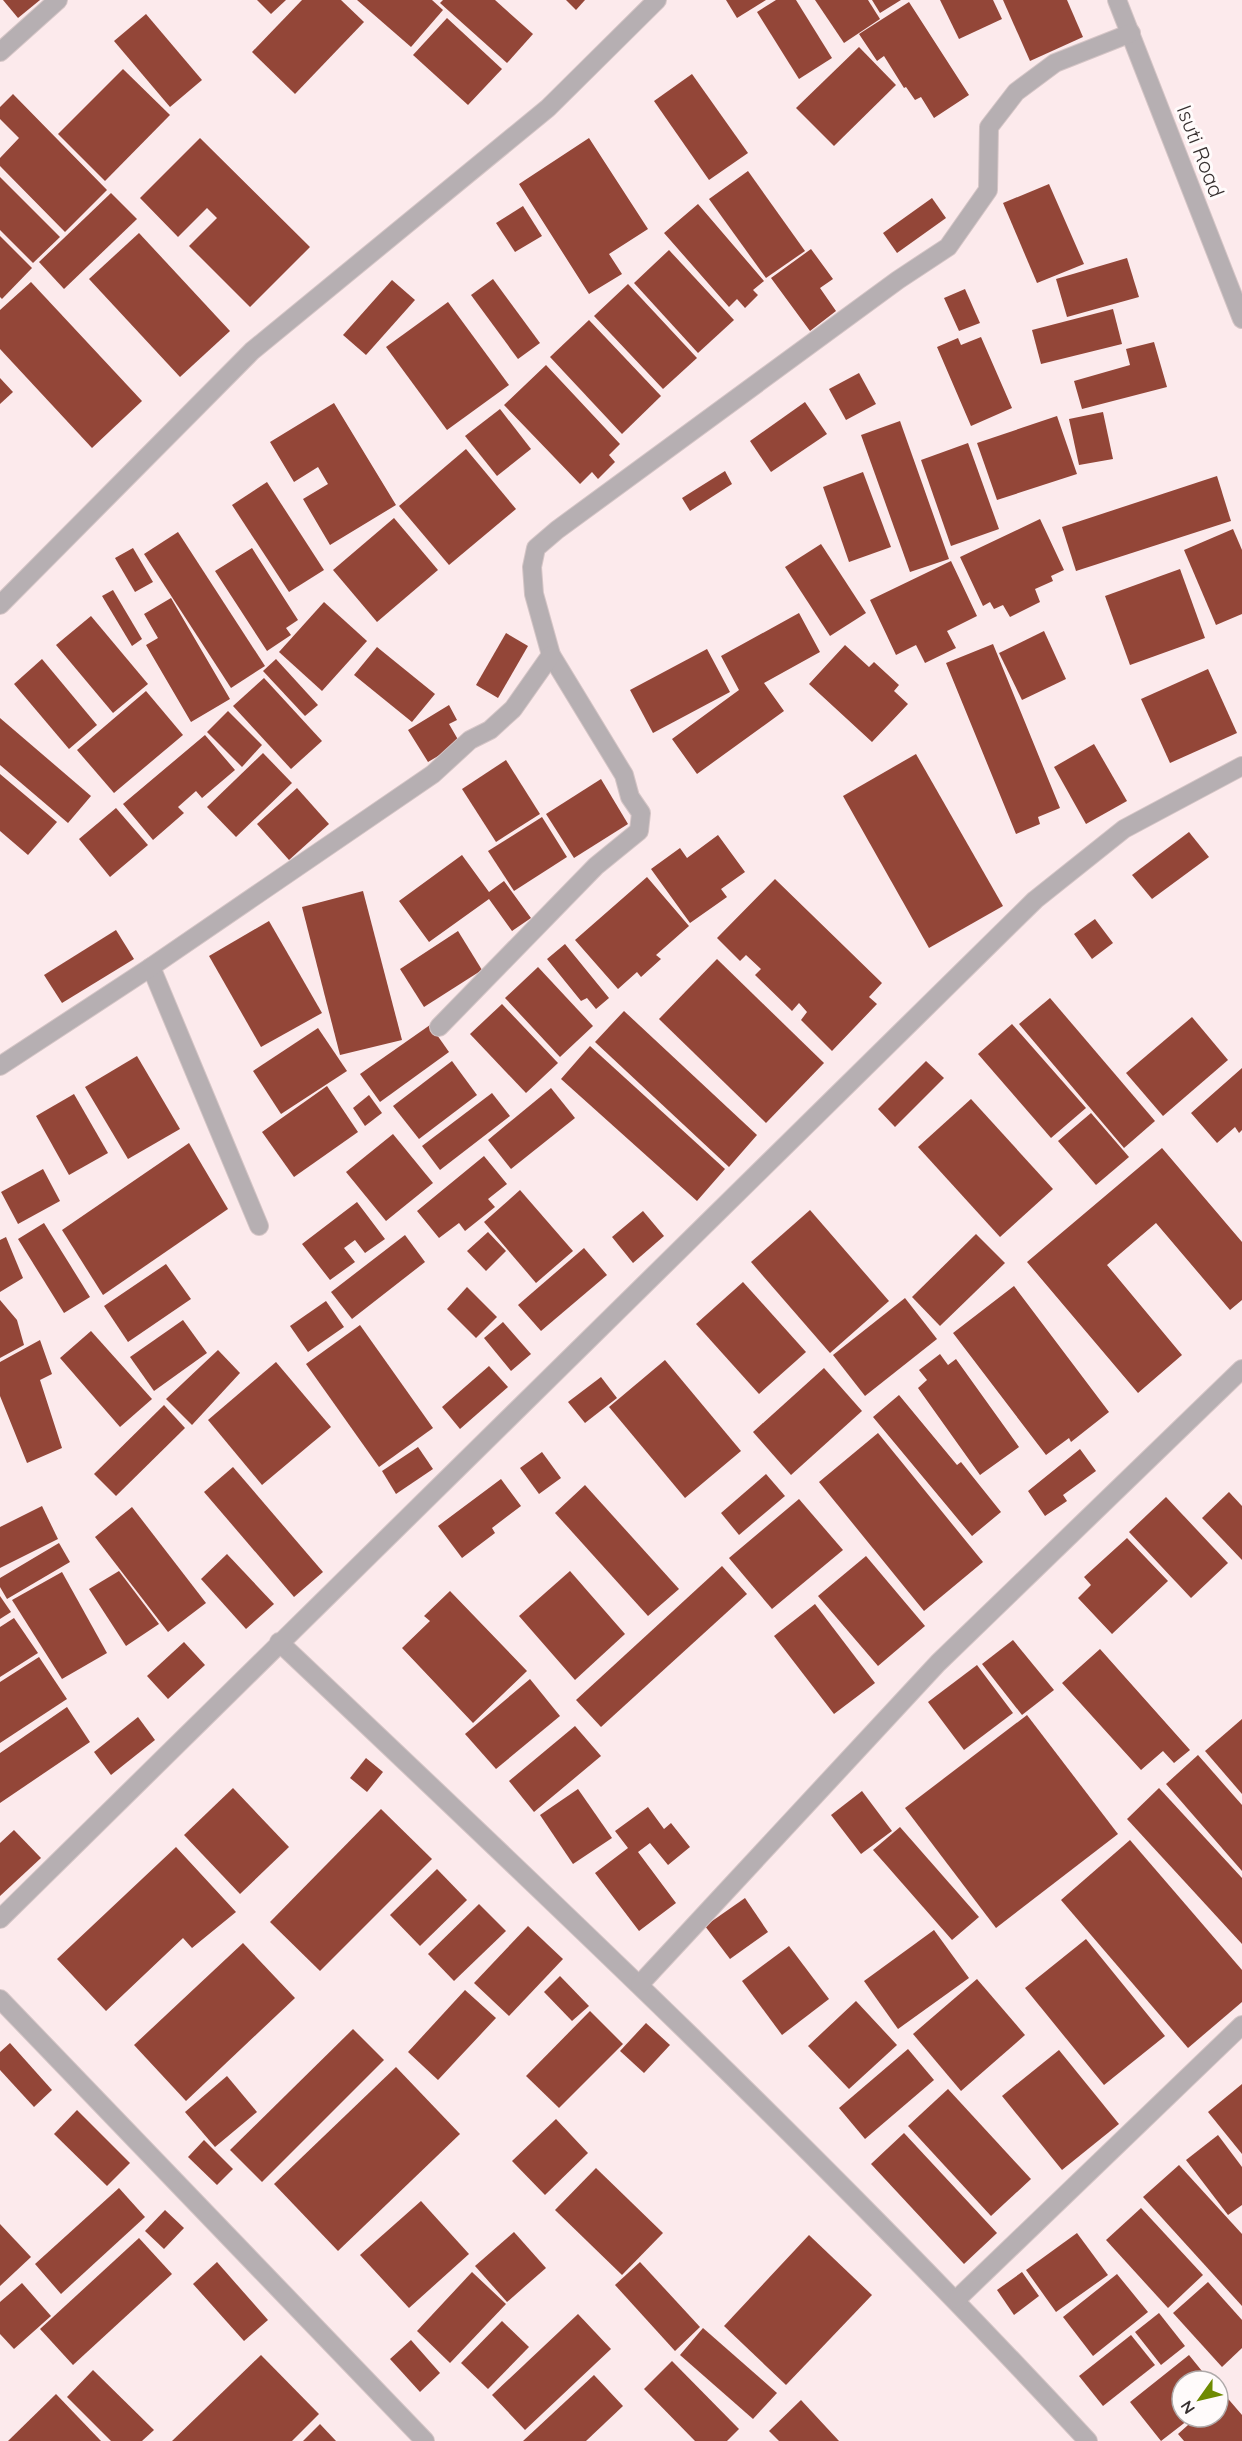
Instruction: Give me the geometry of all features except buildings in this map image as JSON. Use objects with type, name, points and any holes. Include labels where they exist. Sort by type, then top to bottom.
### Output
[{"type":"street","points":[[0,52],[58,0]]},
{"type":"street","points":[[0,605],[252,351],[548,108],[657,0]]},
{"type":"street","name":"Isuti Road","points":[[1117,0],[1242,319]]},
{"type":"street","points":[[439,1026],[596,866],[639,831],[641,813],[630,797],[624,775],[551,655],[534,594],[531,567],[536,548],[557,530],[898,279],[948,247],[988,190],[989,127],[1016,92],[1055,63],[1131,33]]},
{"type":"street","points":[[0,1066],[151,967],[433,774],[470,740],[490,730],[513,709],[551,655]]},
{"type":"street","points":[[0,1919],[1035,900],[1124,829],[1242,766]]},
{"type":"street","points":[[151,967],[260,1226]]},
{"type":"street","points":[[640,1984],[938,1663],[1242,1369]]},
{"type":"street","points":[[279,1642],[640,1984],[957,2299],[1088,2441]]},
{"type":"street","points":[[0,1999],[425,2441]]},
{"type":"street","points":[[957,2299],[1242,2025]]}]
